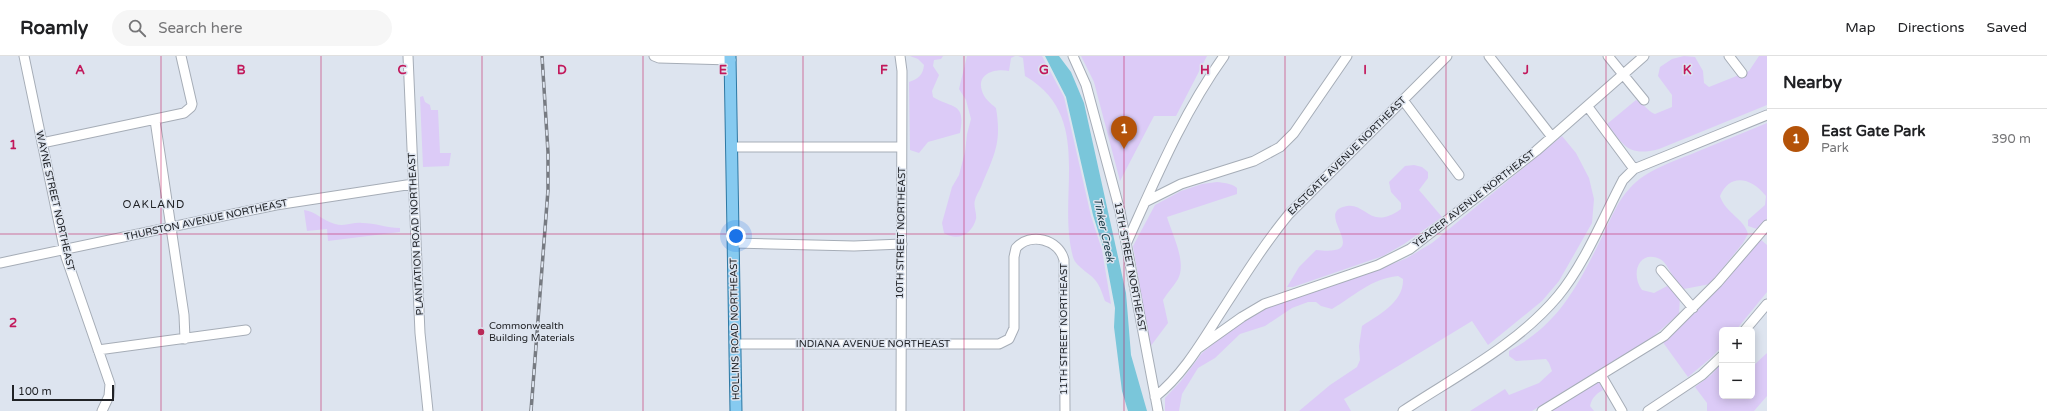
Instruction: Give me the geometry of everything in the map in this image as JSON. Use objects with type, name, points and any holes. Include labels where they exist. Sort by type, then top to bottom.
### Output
[{"type":"main road","name":"HOLLINS ROAD NORTHEAST","points":[[731,58],[736,411]]},
{"type":"street","name":"WAYNE STREET NORTHEAST","points":[[24,56],[64,249],[72,279],[110,384],[109,396],[102,411]]},
{"type":"street","points":[[42,143],[154,120],[188,111],[192,104],[181,56]]},
{"type":"street","name":"PLANTATION ROAD NORTHEAST","points":[[408,56],[422,367],[428,411]]},
{"type":"street","points":[[654,56],[659,58],[731,58]]},
{"type":"street","name":"10TH STREET NORTHEAST","points":[[900,56],[902,71],[901,411]]},
{"type":"street","name":"13TH STREET NORTHEAST","points":[[1073,56],[1086,85],[1127,242],[1158,411]]},
{"type":"street","points":[[1127,242],[1195,101],[1224,56]]},
{"type":"street","points":[[1145,202],[1181,184],[1254,161],[1280,147],[1294,133],[1348,56]]},
{"type":"street","name":"EASTGATE AVENUE NORTHEAST","points":[[1155,397],[1175,379],[1197,349],[1274,233],[1289,214],[1448,56]]},
{"type":"street","points":[[1489,56],[1552,137]]},
{"type":"street","points":[[1608,56],[1644,100]]},
{"type":"street","name":"YEAGER AVENUE NORTHEAST","points":[[1197,349],[1242,317],[1264,304],[1378,265],[1410,249],[1552,137],[1644,56]]},
{"type":"street","points":[[1729,56],[1742,73]]},
{"type":"street","points":[[1403,100],[1459,175]]},
{"type":"street","points":[[1588,106],[1634,169]]},
{"type":"street","points":[[1403,411],[1516,335],[1551,304],[1568,282],[1623,180],[1634,169],[1767,115]]},
{"type":"street","points":[[154,120],[184,315],[185,339]]},
{"type":"street","points":[[732,147],[901,147]]},
{"type":"street","name":"THURSTON AVENUE NORTHEAST","points":[[0,263],[276,205],[413,184]]},
{"type":"street","points":[[1542,411],[1654,343],[1693,308],[1767,225]]},
{"type":"street","name":"11TH STREET NORTHEAST","points":[[1008,339],[1014,328],[1014,257],[1016,248],[1024,242],[1037,240],[1051,242],[1059,249],[1064,260],[1065,411]]},
{"type":"street","points":[[734,243],[854,246],[902,244]]},
{"type":"street","points":[[1661,270],[1693,308]]},
{"type":"street","points":[[1748,327],[1767,304]]},
{"type":"street","points":[[98,350],[246,330]]},
{"type":"street","name":"INDIANA AVENUE NORTHEAST","points":[[736,344],[991,345],[1004,342],[1008,339]]},
{"type":"street","points":[[1648,411],[1702,375],[1719,359]]},
{"type":"street","points":[[1601,375],[1622,411]]},
{"type":"shaded area","points":[[910,56],[943,56],[941,59],[934,60],[933,66],[939,75],[932,91],[933,97],[952,105],[959,111],[961,116],[960,133],[928,142],[919,153],[910,150],[909,82],[920,76],[924,65],[918,59]]},
{"type":"shaded area","points":[[967,56],[1015,56],[1011,58],[1009,71],[993,71],[984,76],[982,80],[981,85],[983,94],[996,108],[998,131],[996,149],[975,200],[974,205],[976,219],[974,224],[964,235],[954,237],[944,233],[942,223],[952,187],[959,175],[971,119],[966,100],[959,89]]},
{"type":"shaded area","points":[[1018,56],[1042,56],[1064,97],[1091,216],[1102,250],[1111,304],[1105,301],[1096,280],[1077,264],[1073,257],[1069,233],[1069,158],[1066,135],[1060,113],[1046,93],[1025,76],[1023,58]]},
{"type":"shaded area","points":[[1081,56],[1207,56],[1176,116],[1154,116],[1120,181],[1094,82]]},
{"type":"shaded area","points":[[1684,56],[1695,57],[1703,71],[1704,83],[1709,87],[1749,71],[1759,56],[1767,56],[1767,105],[1659,149],[1641,152],[1628,148],[1607,124],[1636,100],[1655,114],[1672,107],[1672,95],[1658,76],[1660,67],[1672,59]]},
{"type":"shaded area","points":[[423,96],[425,102],[430,105],[431,110],[438,110],[440,153],[451,153],[449,166],[423,167],[420,97]]},
{"type":"shaded area","points":[[1767,123],[1767,219],[1757,229],[1748,226],[1748,220],[1765,205],[1766,196],[1754,185],[1742,180],[1729,183],[1724,188],[1720,196],[1722,202],[1743,224],[1748,234],[1743,243],[1710,284],[1684,289],[1677,282],[1663,261],[1653,257],[1647,257],[1642,260],[1637,271],[1638,284],[1642,290],[1654,293],[1669,285],[1680,298],[1679,314],[1649,340],[1532,411],[1470,411],[1505,389],[1509,395],[1539,383],[1552,371],[1546,359],[1516,361],[1509,356],[1509,351],[1527,340],[1542,328],[1567,300],[1586,269],[1619,203],[1626,192],[1636,182],[1651,171]]},
{"type":"shaded area","points":[[1562,136],[1576,153],[1589,178],[1594,199],[1592,223],[1559,281],[1542,301],[1488,345],[1472,321],[1344,399],[1351,411],[1299,411],[1330,385],[1357,367],[1360,360],[1359,346],[1362,326],[1389,307],[1395,301],[1402,287],[1403,279],[1398,276],[1388,278],[1371,284],[1332,309],[1321,306],[1316,302],[1308,302],[1292,308],[1265,326],[1240,334],[1215,358],[1198,368],[1182,394],[1179,411],[1165,411],[1165,398],[1181,381],[1202,353],[1238,324],[1273,305],[1385,267],[1407,258],[1432,243]]},
{"type":"shaded area","points":[[1414,165],[1422,167],[1428,172],[1428,178],[1419,190],[1442,217],[1404,244],[1383,256],[1293,287],[1287,287],[1299,267],[1316,250],[1333,250],[1341,247],[1343,241],[1335,216],[1338,210],[1347,206],[1354,206],[1370,215],[1383,217],[1391,215],[1401,209],[1401,203],[1391,192],[1389,182],[1405,166]]},
{"type":"shaded area","points":[[1217,182],[1235,186],[1237,188],[1237,194],[1167,217],[1178,248],[1181,265],[1178,279],[1163,300],[1168,323],[1150,347],[1133,246],[1155,205],[1181,191],[1202,184]]},
{"type":"shaded area","points":[[304,210],[335,224],[372,224],[400,228],[400,232],[328,241],[327,229],[307,231]]},
{"type":"shaded area","points":[[1760,239],[1767,245],[1767,292],[1738,327],[1719,327],[1719,349],[1688,377],[1662,341],[1699,309]]},
{"type":"shaded area","points":[[1767,353],[1767,396],[1754,411],[1707,411],[1707,403],[1695,387],[1711,375],[1719,366],[1719,399],[1755,399],[1755,364]]},
{"type":"shaded area","points":[[1600,380],[1605,389],[1597,394],[1592,400],[1590,406],[1594,411],[1550,411]]},
{"type":"water","name":"Tinker Creek","points":[[1045,56],[1059,56],[1071,72],[1084,103],[1126,293],[1131,355],[1147,411],[1128,411],[1122,391],[1114,327],[1115,308],[1104,250],[1093,215],[1066,97]]},
{"type":"railway","points":[[531,411],[548,190],[548,152],[542,56]]},
{"type":"place","name":"East Gate Park","points":[[1124,149]]},
{"type":"place","name":"Commonwealth Building Materials","points":[[481,332]]},
{"type":"district","name":"OAKLAND","points":[[154,204]]}]
